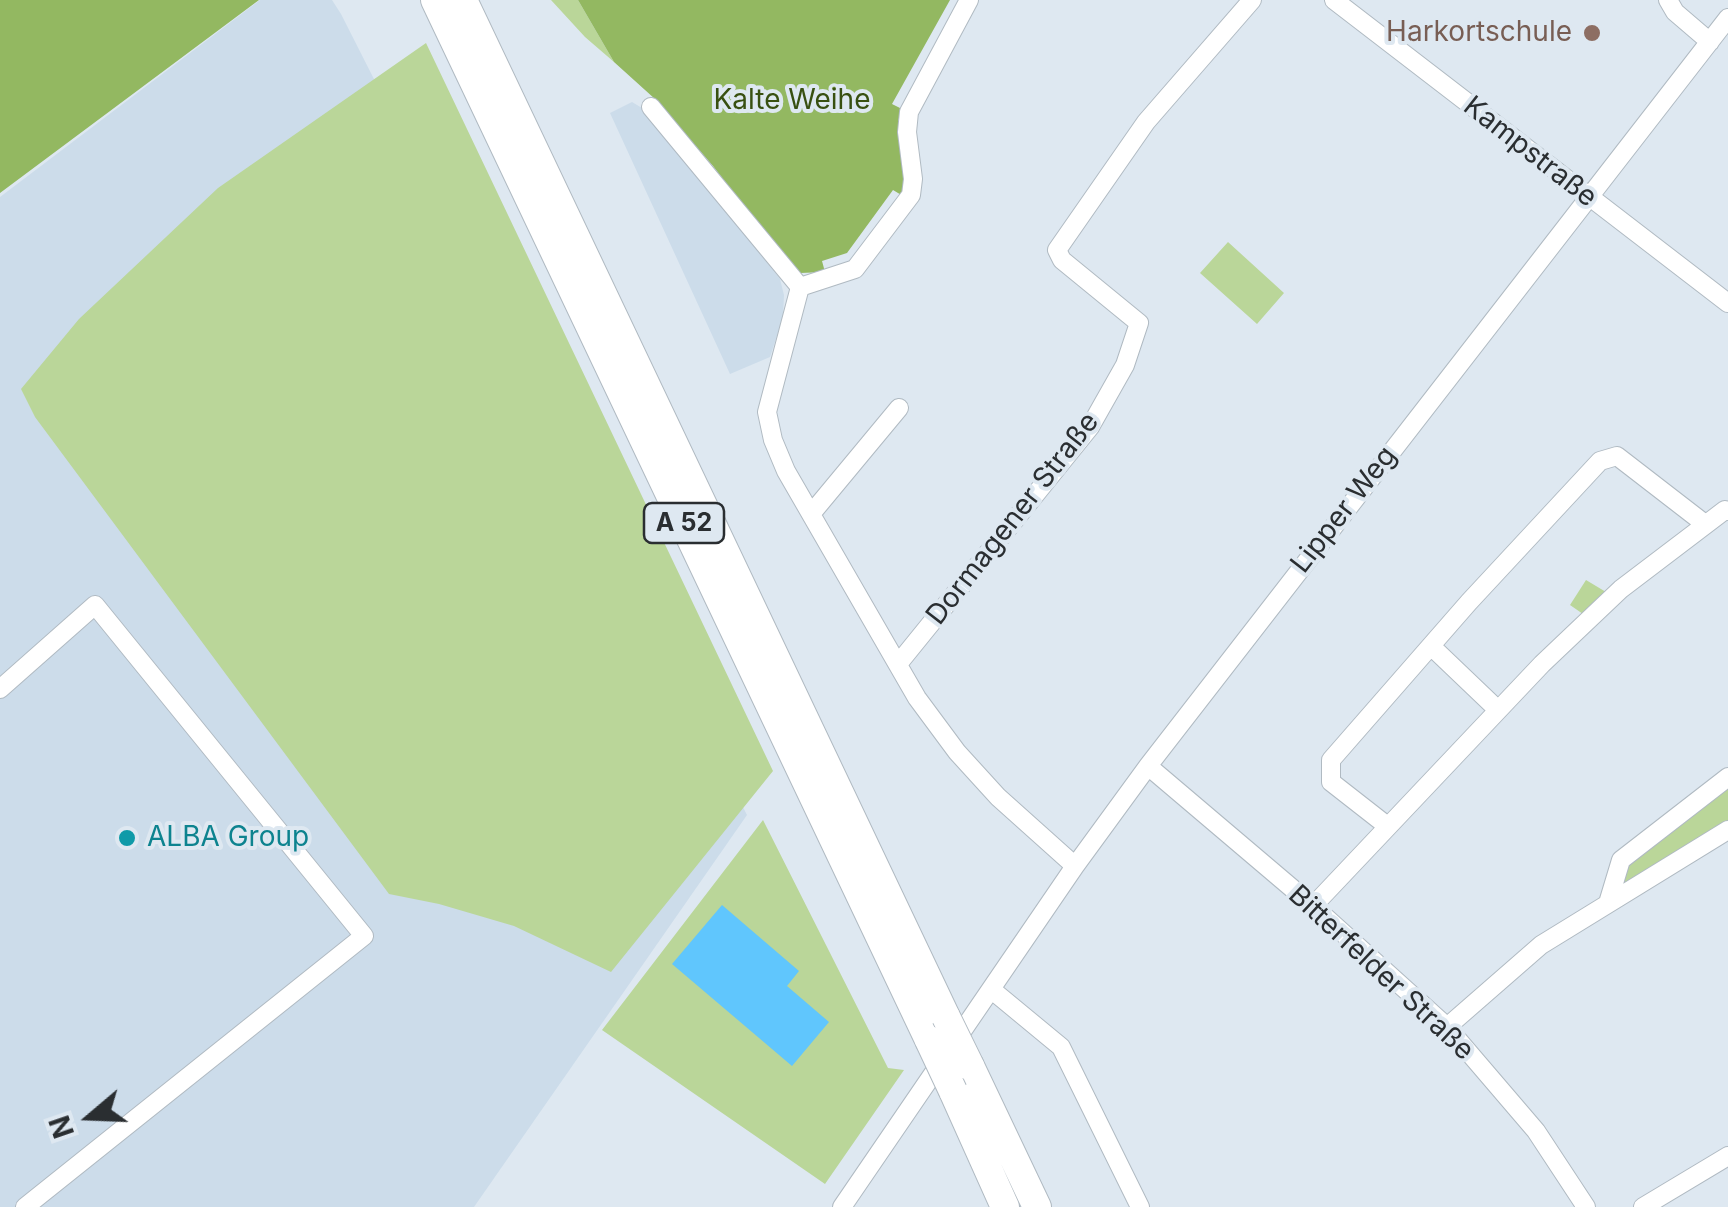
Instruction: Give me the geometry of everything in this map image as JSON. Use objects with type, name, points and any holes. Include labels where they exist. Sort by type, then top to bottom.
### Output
[{"type":"highway","name":"A 52","points":[[446,2],[938,1028],[952,1092],[1005,1207]]},
{"type":"highway","name":"A 52","points":[[938,1028],[970,1066],[1037,1207]]},
{"type":"street","points":[[800,286],[855,269],[911,195],[909,112],[969,0]]},
{"type":"street","name":"Dormagener Straße","points":[[898,664],[1090,428],[1125,365],[1140,323],[1062,260],[1056,250],[1146,122],[1252,0]]},
{"type":"street","name":"Kampstraße","points":[[1334,0],[1728,302]]},
{"type":"street","points":[[1668,0],[1674,12],[1710,42]]},
{"type":"street","name":"Lipper Weg","points":[[842,1207],[1148,766],[1728,18]]},
{"type":"street","points":[[651,106],[800,286]]},
{"type":"street","points":[[800,286],[767,412],[780,456],[917,698],[957,752],[998,797],[1076,866]]},
{"type":"street","points":[[811,514],[898,408]]},
{"type":"street","points":[[1386,825],[1331,782],[1331,760],[1600,461],[1617,456],[1706,524]]},
{"type":"street","points":[[1313,906],[1386,825],[1621,589],[1728,511]]},
{"type":"street","points":[[0,689],[95,605],[364,936],[24,1207]]},
{"type":"street","points":[[1431,646],[1498,710]]},
{"type":"street","name":"Bitterfelder Straße","points":[[1148,766],[1313,906],[1447,1027],[1536,1130],[1586,1207]]},
{"type":"street","points":[[1608,902],[1621,860],[1728,777]]},
{"type":"street","points":[[1447,1027],[1540,946],[1728,830]]},
{"type":"street","points":[[992,990],[1061,1047],[1140,1207]]},
{"type":"street","points":[[1644,1207],[1728,1156]]},
{"type":"shaded area","points":[[260,0],[332,0],[341,14],[747,815],[474,1207],[0,1207],[0,197]]},
{"type":"shaded area","points":[[632,102],[647,111],[780,279],[783,317],[770,357],[730,374],[610,113]]},
{"type":"green space","points":[[0,0],[259,0],[0,193]]},
{"type":"green space","points":[[551,0],[578,0],[614,62],[585,37]]},
{"type":"green space","name":"Kalte Weihe","points":[[578,0],[950,0],[892,104],[902,109],[898,121],[906,184],[903,196],[893,190],[847,253],[822,261],[825,272],[800,273],[787,263],[713,166],[655,99],[614,62]]},
{"type":"green space","points":[[426,43],[773,771],[611,972],[514,926],[389,894],[35,417],[21,389],[79,319],[218,188]]},
{"type":"green space","points":[[1228,242],[1284,293],[1257,324],[1200,273]]},
{"type":"green space","points":[[1586,580],[1606,592],[1583,614],[1570,605]]},
{"type":"green space","points":[[1728,785],[1728,821],[1629,882],[1623,882],[1622,869]]},
{"type":"green space","points":[[763,820],[888,1068],[904,1070],[825,1184],[602,1030]]},
{"type":"water","points":[[722,905],[799,971],[787,986],[829,1022],[792,1066],[672,964]]},
{"type":"place","name":"Harkortschule","points":[[1592,33]]},
{"type":"place","name":"ALBA Group","points":[[127,838]]}]
